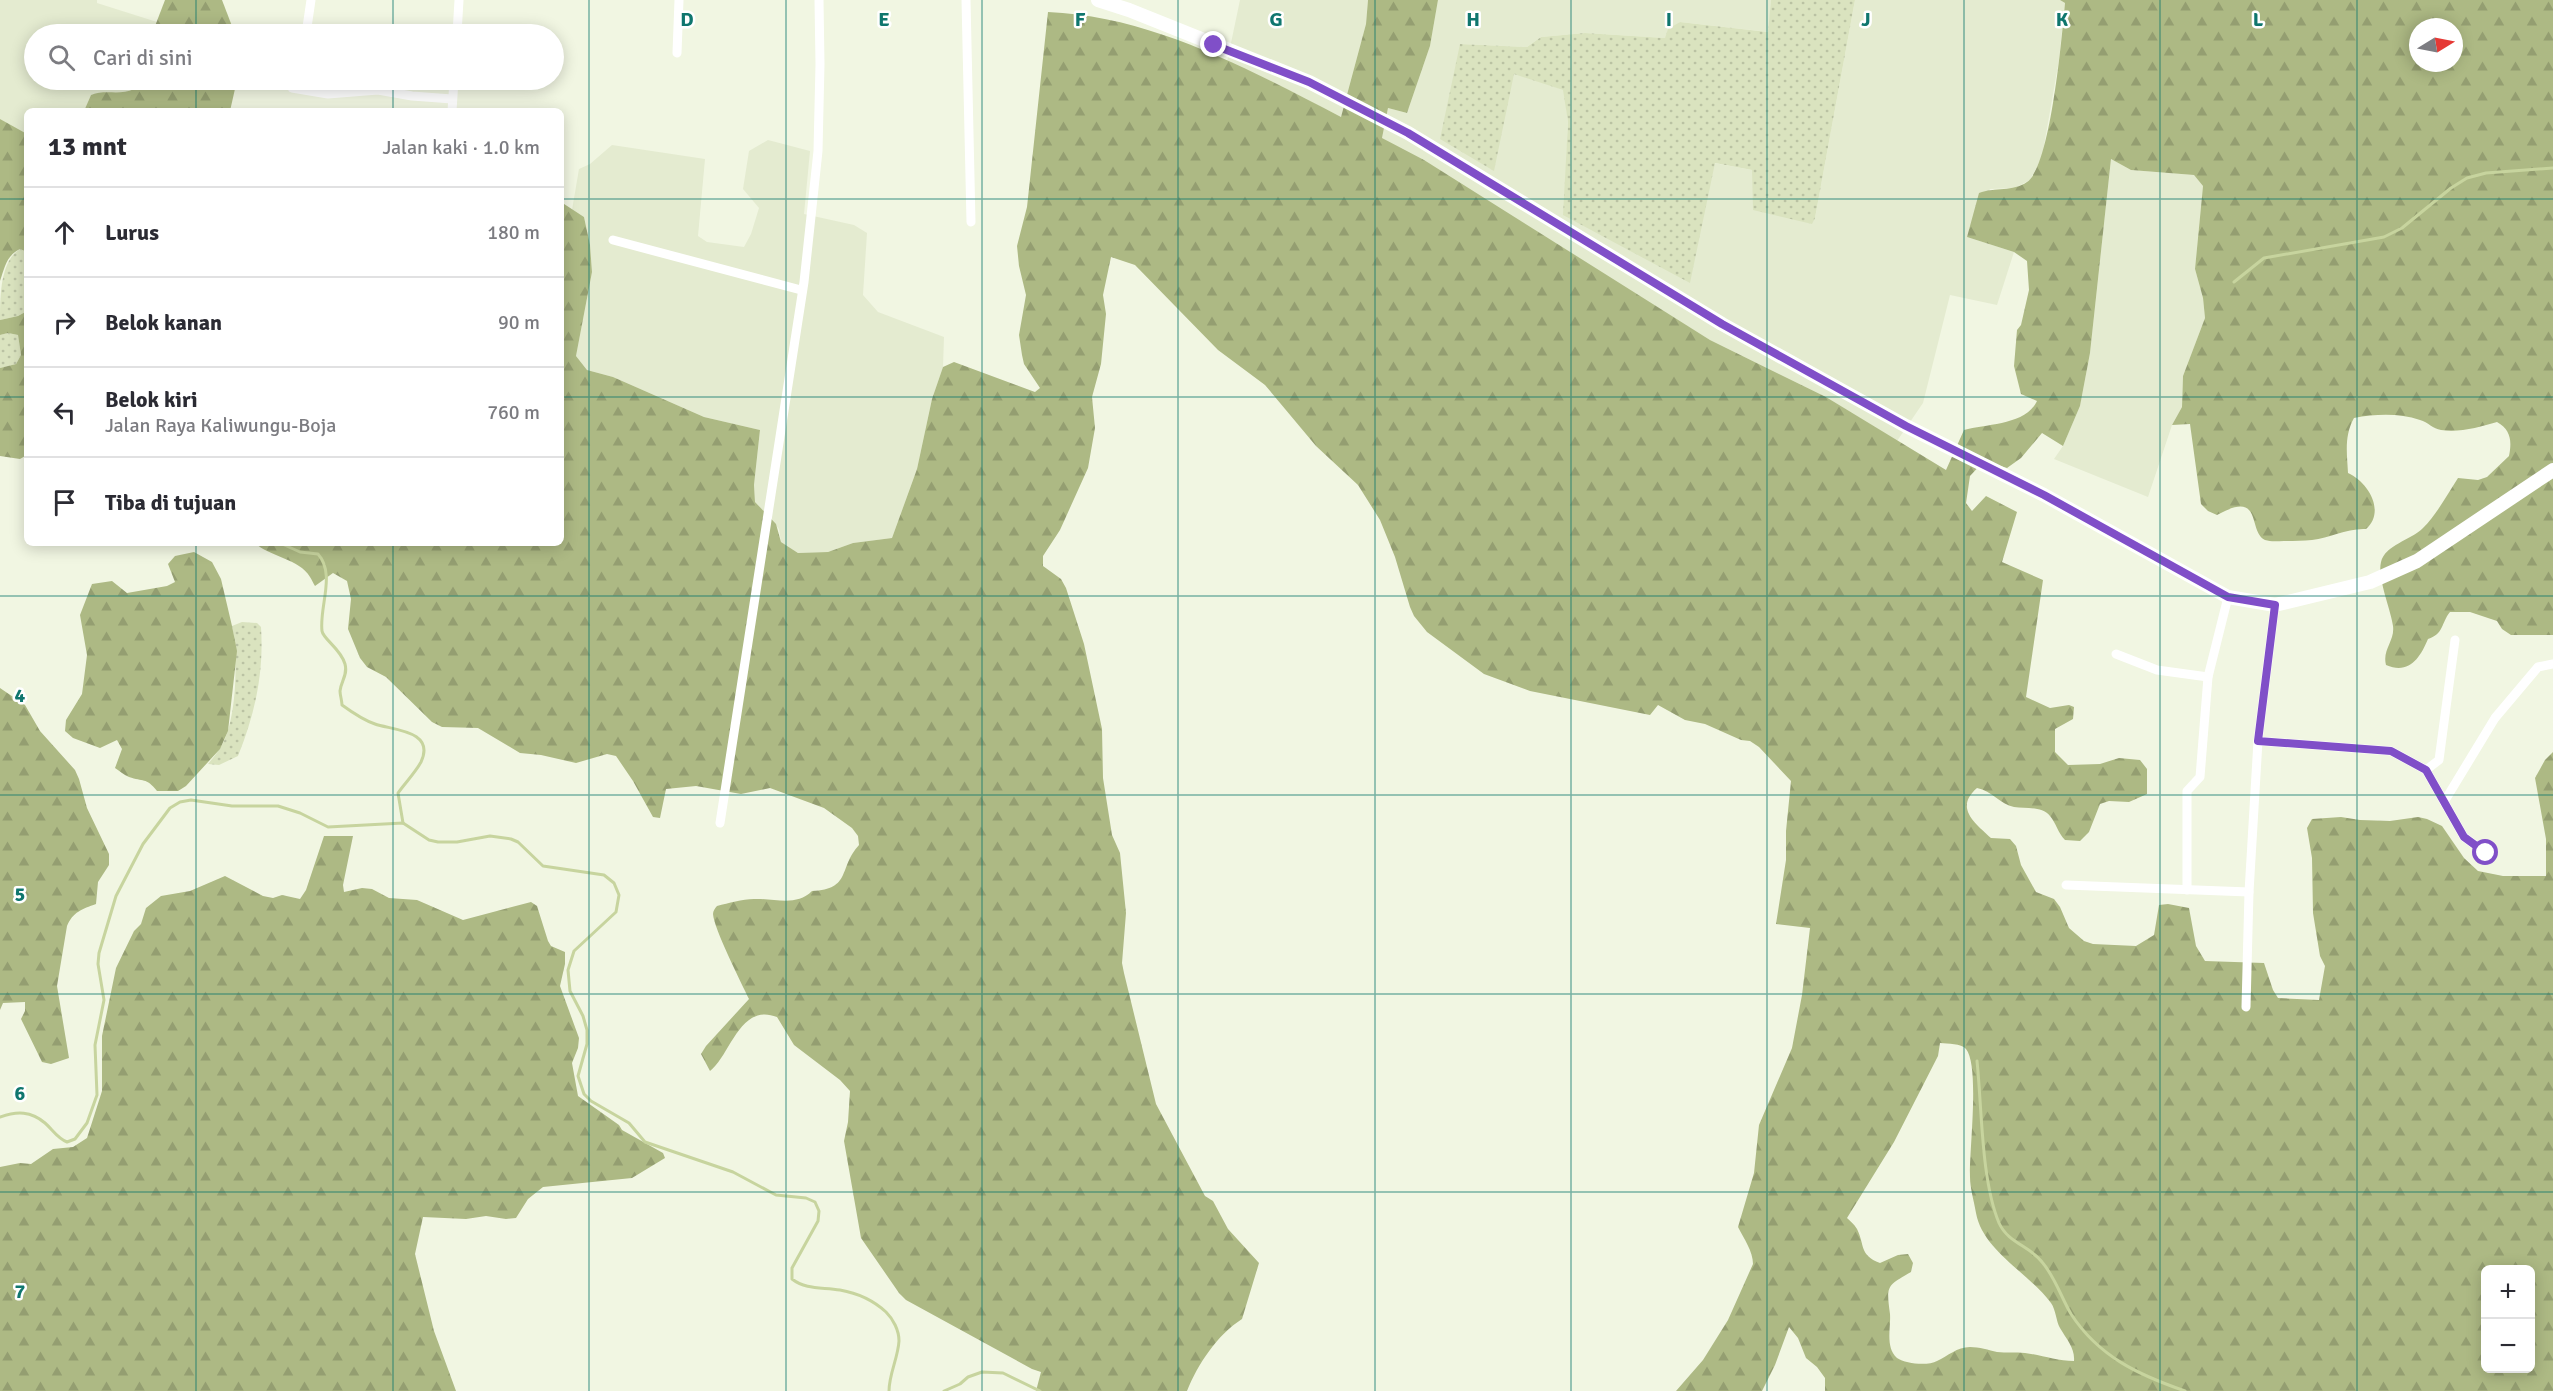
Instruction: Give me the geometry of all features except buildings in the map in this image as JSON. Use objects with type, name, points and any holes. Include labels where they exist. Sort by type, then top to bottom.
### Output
[{"type":"main road","points":[[1098,0],[1130,10],[1309,82],[1408,133],[1722,324],[1906,426],[2044,495],[2228,597],[2275,605],[2370,582],[2416,561],[2553,470]]},
{"type":"street","points":[[307,24],[311,0]]},
{"type":"street","points":[[458,24],[459,0]]},
{"type":"street","points":[[677,53],[679,0]]},
{"type":"street","points":[[720,823],[804,282],[818,151],[819,0]]},
{"type":"street","points":[[966,0],[971,222]]},
{"type":"street","points":[[296,90],[328,94],[378,90],[412,96],[452,99]]},
{"type":"street","points":[[452,108],[453,90]]},
{"type":"street","points":[[613,240],[801,290]]},
{"type":"street","points":[[2187,890],[2187,791],[2200,777],[2208,677],[2228,597]]},
{"type":"street","points":[[2246,1007],[2249,892],[2258,741],[2275,605]]},
{"type":"street","points":[[2426,770],[2439,760],[2455,640]]},
{"type":"street","points":[[2116,654],[2157,670],[2208,677]]},
{"type":"street","points":[[2444,802],[2494,718],[2538,667],[2553,664]]},
{"type":"street","points":[[2258,741],[2391,751],[2426,770],[2464,837],[2486,853]]},
{"type":"street","points":[[2066,885],[2249,892]]},
{"type":"shaded area","points":[[0,0],[97,0],[97,3],[157,22],[156,24],[24,24],[24,90],[132,90],[125,93],[96,93],[91,95],[85,108],[24,108],[24,132],[0,119]]},
{"type":"shaded area","points":[[1240,0],[1368,0],[1366,24],[1341,117],[1273,82],[1227,62]]},
{"type":"shaded area","points":[[1438,0],[1771,0],[1769,32],[1680,22],[1665,38],[1585,33],[1541,37],[1527,47],[1460,44],[1514,73],[1564,90],[1568,122],[1564,215],[1714,163],[1752,170],[1815,218],[1855,0],[2060,0],[2065,3],[2059,60],[2042,157],[2030,180],[2015,188],[1990,189],[1967,237],[2014,252],[1997,305],[1950,295],[1923,403],[1897,441],[1826,397],[1710,340],[1382,138],[1388,108],[1407,113],[1430,46]]},
{"type":"shaded area","points":[[1771,0],[1855,0],[1815,218],[1812,224],[1753,210],[1752,170],[1715,163],[1690,283],[1563,215],[1568,122],[1563,90],[1514,74],[1494,171],[1440,139],[1460,44],[1527,47],[1541,37],[1585,33],[1665,38],[1668,29],[1680,22],[1768,32]]},
{"type":"shaded area","points":[[768,140],[810,151],[804,214],[854,225],[867,233],[863,295],[878,312],[944,337],[943,367],[932,399],[917,469],[892,538],[853,543],[828,552],[798,553],[781,542],[779,529],[755,502],[754,485],[760,430],[704,417],[613,377],[587,370],[576,356],[592,272],[590,245],[584,217],[572,210],[579,169],[590,164],[612,145],[705,159],[698,236],[707,242],[744,247],[751,234],[759,208],[743,189],[749,151]]},
{"type":"shaded area","points":[[2111,159],[2131,170],[2194,175],[2203,186],[2195,269],[2203,298],[2205,318],[2183,376],[2182,407],[2172,425],[2148,497],[2054,459],[2063,446],[2080,406],[2090,353]]},
{"type":"shaded area","points":[[20,249],[24,251],[24,313],[0,320],[2,280],[13,255]]},
{"type":"shaded area","points":[[8,333],[18,335],[21,355],[16,364],[0,368],[0,335]]},
{"type":"shaded area","points":[[242,622],[257,623],[261,627],[260,677],[254,709],[238,756],[219,765],[208,764],[222,744],[232,715],[235,653],[232,626]]},
{"type":"green space","points":[[165,0],[222,0],[231,24],[156,24]]},
{"type":"green space","points":[[1368,0],[1438,0],[1430,46],[1407,113],[1388,108],[1382,138],[1424,160],[1710,340],[1826,397],[1946,470],[1964,430],[2015,419],[2032,409],[2037,401],[2021,394],[2014,366],[2017,330],[2021,325],[2029,290],[2027,261],[2014,252],[1967,237],[1979,193],[2010,188],[2027,182],[2035,171],[2043,152],[2054,98],[2061,42],[2065,3],[2060,0],[2553,0],[2553,635],[2511,635],[2502,629],[2497,621],[2470,612],[2450,612],[2440,631],[2428,639],[2413,663],[2401,668],[2386,665],[2385,659],[2393,626],[2380,569],[2383,556],[2428,523],[2458,478],[2478,480],[2487,477],[2509,456],[2508,432],[2497,422],[2469,429],[2448,431],[2404,416],[2379,415],[2354,418],[2347,438],[2348,473],[2362,483],[2372,498],[2374,514],[2372,522],[2366,529],[2352,530],[2312,540],[2270,541],[2260,535],[2248,509],[2232,508],[2217,515],[2208,511],[2201,504],[2190,424],[2172,425],[2182,407],[2183,376],[2205,318],[2203,298],[2195,269],[2203,186],[2194,175],[2131,170],[2111,159],[2090,353],[2080,406],[2063,446],[2042,433],[2021,458],[2007,468],[1984,461],[1970,476],[1966,503],[1972,511],[1986,496],[2017,512],[2002,562],[2043,580],[2026,697],[2050,708],[2069,705],[2074,707],[2073,719],[2055,729],[2055,752],[2068,765],[2100,764],[2119,758],[2140,760],[2147,769],[2147,794],[2129,802],[2109,801],[2100,804],[2089,832],[2080,841],[2065,840],[2047,813],[2034,808],[2014,807],[1977,788],[1967,802],[1967,809],[1973,821],[1991,838],[2010,839],[2016,846],[2021,865],[2036,892],[2054,899],[2069,928],[2084,941],[2093,944],[2136,946],[2154,935],[2159,905],[2168,904],[2189,908],[2196,946],[2205,961],[2264,963],[2278,998],[2319,1000],[2325,966],[2320,956],[2313,913],[2312,858],[2307,828],[2312,819],[2341,817],[2390,821],[2418,817],[2427,819],[2442,826],[2464,858],[2478,871],[2503,876],[2546,876],[2546,839],[2535,778],[2545,760],[2553,752],[2553,1391],[1825,1391],[1825,1378],[1806,1358],[1798,1338],[1789,1327],[1775,1365],[1762,1391],[1676,1391],[1703,1360],[1728,1320],[1753,1264],[1750,1250],[1738,1227],[1754,1173],[1759,1125],[1792,1048],[1802,995],[1810,928],[1776,924],[1786,860],[1786,831],[1791,781],[1759,747],[1750,741],[1741,740],[1705,724],[1685,720],[1658,705],[1650,715],[1530,691],[1484,674],[1427,632],[1410,607],[1395,557],[1380,520],[1358,485],[1316,446],[1265,385],[1218,350],[1135,265],[1111,257],[1103,295],[1106,314],[1101,364],[1092,397],[1095,428],[1088,468],[1060,530],[1043,556],[1043,566],[1061,579],[1066,588],[1084,644],[1102,729],[1103,778],[1112,835],[1120,853],[1126,913],[1122,963],[1156,1104],[1205,1196],[1213,1201],[1228,1229],[1259,1263],[1242,1319],[1224,1333],[1209,1351],[1187,1391],[1036,1391],[1041,1372],[906,1300],[899,1293],[861,1238],[844,1141],[850,1091],[840,1080],[794,1045],[777,1017],[764,1014],[754,1017],[745,1024],[710,1071],[701,1054],[749,999],[718,931],[714,910],[717,906],[745,900],[799,899],[812,891],[833,886],[843,876],[848,862],[859,845],[858,836],[852,828],[824,808],[770,788],[741,794],[696,786],[666,789],[660,818],[653,817],[616,756],[607,754],[576,763],[520,753],[478,728],[442,727],[432,722],[386,677],[367,667],[360,658],[348,629],[351,599],[347,581],[333,573],[315,586],[299,566],[260,546],[564,546],[564,204],[584,217],[590,245],[592,272],[576,356],[587,370],[613,377],[704,417],[760,430],[754,485],[755,502],[776,524],[781,542],[798,553],[828,552],[853,543],[892,538],[917,469],[932,399],[943,367],[954,362],[1035,392],[1040,388],[1024,364],[1022,355],[1019,335],[1026,295],[1017,246],[1027,207],[1048,12],[1125,23],[1199,48],[1341,117],[1366,24]],"holes":[[[1940,1043],[1964,1047],[1970,1058],[1973,1090],[1970,1181],[1980,1227],[1997,1250],[2051,1303],[2059,1325],[2072,1348],[2074,1361],[1970,1347],[1957,1350],[1933,1363],[1906,1362],[1893,1354],[1889,1337],[1890,1287],[1911,1272],[1913,1263],[1908,1254],[1898,1255],[1880,1263],[1873,1260],[1866,1253],[1857,1229],[1847,1218],[1894,1142],[1938,1056]]]},
{"type":"green space","points":[[235,90],[231,108],[85,108],[91,95],[129,91]]},
{"type":"green space","points":[[0,119],[24,132],[24,251],[20,249],[12,255],[0,281]]},
{"type":"green space","points":[[24,313],[24,457],[20,459],[0,456],[0,368],[16,364],[21,355],[18,335],[8,333],[0,335],[0,320]]},
{"type":"green space","points":[[194,552],[212,562],[221,579],[237,651],[228,731],[220,749],[186,786],[178,791],[157,791],[147,782],[129,777],[115,768],[122,749],[117,740],[100,748],[73,738],[65,731],[66,720],[82,694],[87,655],[80,615],[92,584],[112,581],[127,593],[167,586],[175,582],[168,564],[175,556]]},
{"type":"green space","points":[[0,688],[25,705],[40,731],[75,770],[87,808],[109,854],[109,865],[98,882],[96,904],[78,912],[67,926],[57,986],[69,1058],[51,1064],[42,1062],[21,1019],[25,1011],[25,1002],[3,1003],[0,1010]]},
{"type":"green space","points":[[324,836],[353,836],[343,885],[344,892],[362,888],[372,889],[389,898],[417,900],[463,920],[531,902],[537,906],[551,946],[565,952],[560,986],[579,1038],[572,1063],[578,1096],[619,1125],[622,1130],[663,1153],[665,1158],[632,1178],[543,1187],[528,1199],[516,1218],[423,1217],[415,1254],[434,1331],[456,1391],[0,1391],[0,1167],[20,1163],[31,1164],[53,1149],[73,1147],[87,1138],[102,1091],[102,1036],[116,968],[134,931],[141,924],[146,908],[161,896],[190,891],[225,876],[263,896],[273,898],[282,895],[300,899],[306,890]]},
{"type":"waterway","points":[[2234,282],[2264,258],[2384,237],[2402,228],[2451,188],[2467,178],[2486,173],[2553,168]]},
{"type":"waterway","points":[[287,546],[300,552],[318,554],[323,562],[326,581],[322,631],[345,664],[346,671],[340,691],[342,705],[371,722],[410,733],[422,743],[424,751],[421,762],[398,793],[403,823]]},
{"type":"waterway","points":[[0,1117],[18,1113],[29,1114],[40,1119],[67,1142],[75,1139],[87,1123],[97,1095],[95,1045],[104,1000],[98,964],[99,953],[116,896],[143,844],[170,808],[180,802],[191,800],[232,806],[278,806],[300,813],[328,827],[403,823],[429,840],[438,842],[457,842],[490,836],[511,839],[518,842],[543,866],[604,875],[614,883],[619,895],[616,912],[574,951],[568,970],[570,991],[583,1016],[587,1030],[587,1044],[578,1076],[584,1094],[591,1101],[629,1123],[645,1142],[733,1172],[776,1195],[806,1198],[815,1202],[819,1211],[818,1221],[792,1268],[792,1279],[809,1287],[840,1290],[859,1295],[876,1304],[889,1315],[899,1337],[889,1391]]},
{"type":"waterway","points":[[1977,1061],[1985,1165],[1993,1206],[2003,1230],[2047,1268],[2071,1314],[2094,1342],[2121,1363],[2185,1391]]},
{"type":"waterway","points":[[944,1391],[982,1372],[1003,1373],[1040,1391]]},
{"type":"route","points":[[1214,45],[1309,82],[1408,133],[1722,324],[1906,426],[2044,495],[2228,597],[2275,605],[2258,741],[2391,751],[2426,770],[2464,837],[2486,853]]}]
